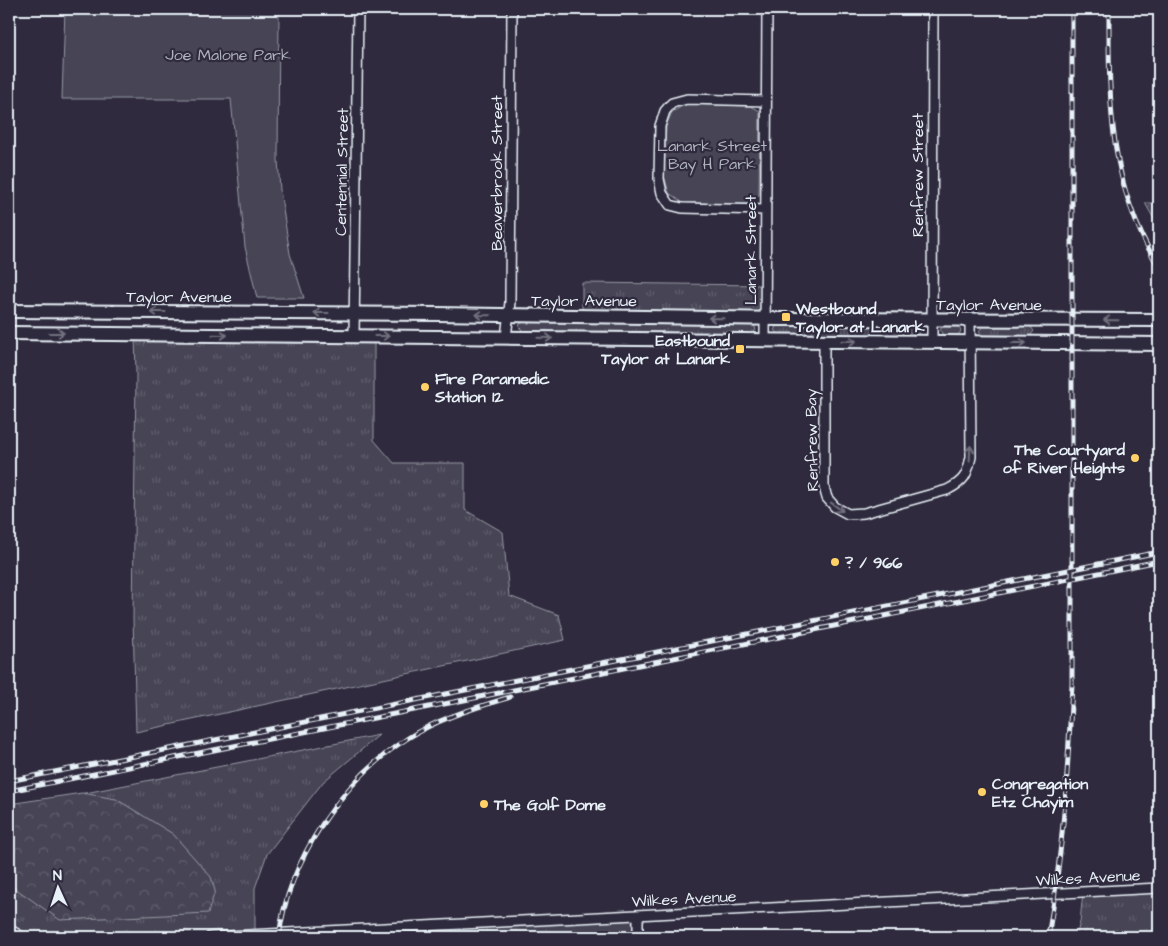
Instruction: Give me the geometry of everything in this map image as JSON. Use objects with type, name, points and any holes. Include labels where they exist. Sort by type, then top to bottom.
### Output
[{"type":"main road","name":"Taylor Avenue","points":[[9,311],[764,319],[1159,320]]},
{"type":"main road","points":[[9,332],[1159,344]]},
{"type":"street","name":"Centennial Street","points":[[354,336],[358,9]]},
{"type":"street","name":"Beaverbrook Street","points":[[506,338],[509,316],[512,9]]},
{"type":"street","name":"Lanark Street","points":[[765,340],[767,9]]},
{"type":"street","name":"Renfrew Street","points":[[932,342],[933,9]]},
{"type":"street","points":[[765,210],[682,208],[670,205],[662,193],[659,179],[660,126],[665,111],[672,103],[687,99],[766,101]]},
{"type":"street","name":"Renfrew Bay","points":[[824,341],[824,487],[827,498],[836,507],[848,514],[864,513],[947,490],[959,484],[967,474],[971,457],[970,320]]},
{"type":"street","name":"Wilkes Avenue","points":[[210,937],[1159,888]]},
{"type":"street","points":[[638,915],[638,937]]},
{"type":"street","points":[[9,929],[22,937]]},
{"type":"green space","name":"Joe Malone Park","points":[[65,9],[279,9],[278,160],[280,190],[290,254],[304,298],[257,298],[245,247],[231,99],[62,99]]},
{"type":"green space","name":"Lanark Street Bay H Park","points":[[686,104],[751,106],[760,111],[759,195],[751,204],[683,203],[669,193],[664,175],[666,126],[672,112]]},
{"type":"green space","points":[[1145,203],[1159,203],[1159,228]]},
{"type":"green space","points":[[582,283],[765,285],[764,319],[582,317]]},
{"type":"green space","points":[[524,322],[751,324],[756,330],[752,334],[524,332],[519,327]]},
{"type":"green space","points":[[777,325],[917,325],[921,330],[917,335],[779,334],[774,330]]},
{"type":"green space","points":[[944,325],[957,325],[961,332],[957,335],[943,335],[940,330]]},
{"type":"green space","points":[[983,326],[1030,326],[1034,331],[1030,336],[983,336],[979,331]]},
{"type":"green space","points":[[135,334],[374,336],[374,440],[394,463],[465,463],[465,510],[503,532],[509,596],[559,615],[565,640],[136,732],[133,618]]},
{"type":"green space","points":[[379,735],[323,782],[267,854],[255,888],[255,935],[23,937],[9,929],[9,808]]},
{"type":"green space","points":[[82,793],[116,799],[173,834],[211,877],[215,891],[208,913],[60,920],[9,884],[9,804]]},
{"type":"green space","points":[[1159,888],[1159,937],[1076,937],[1080,922],[1083,892]]},
{"type":"green space","points":[[638,915],[638,937],[432,937],[433,926]]},
{"type":"railway","points":[[1048,937],[1061,842],[1067,779],[1072,684],[1072,9]]},
{"type":"railway","points":[[1109,9],[1111,110],[1121,173],[1130,205],[1142,236],[1159,267]]},
{"type":"railway","points":[[9,781],[1159,552]]},
{"type":"railway","points":[[9,791],[1159,561]]},
{"type":"railway","points":[[279,937],[284,908],[306,851],[322,824],[361,776],[384,755],[420,731],[458,714],[510,697]]},
{"type":"place","name":"Westbound Taylor at Lanark","points":[[786,317]]},
{"type":"place","name":"Eastbound Taylor at Lanark","points":[[740,349]]},
{"type":"place","name":"Fire Paramedic Station 12","points":[[425,387]]},
{"type":"place","name":"The Courtyard of River Heights","points":[[1135,458]]},
{"type":"place","name":"? / 966","points":[[835,562]]},
{"type":"place","name":"Congregation Etz Chayim","points":[[982,792]]},
{"type":"place","name":"The Golf Dome","points":[[484,804]]}]
